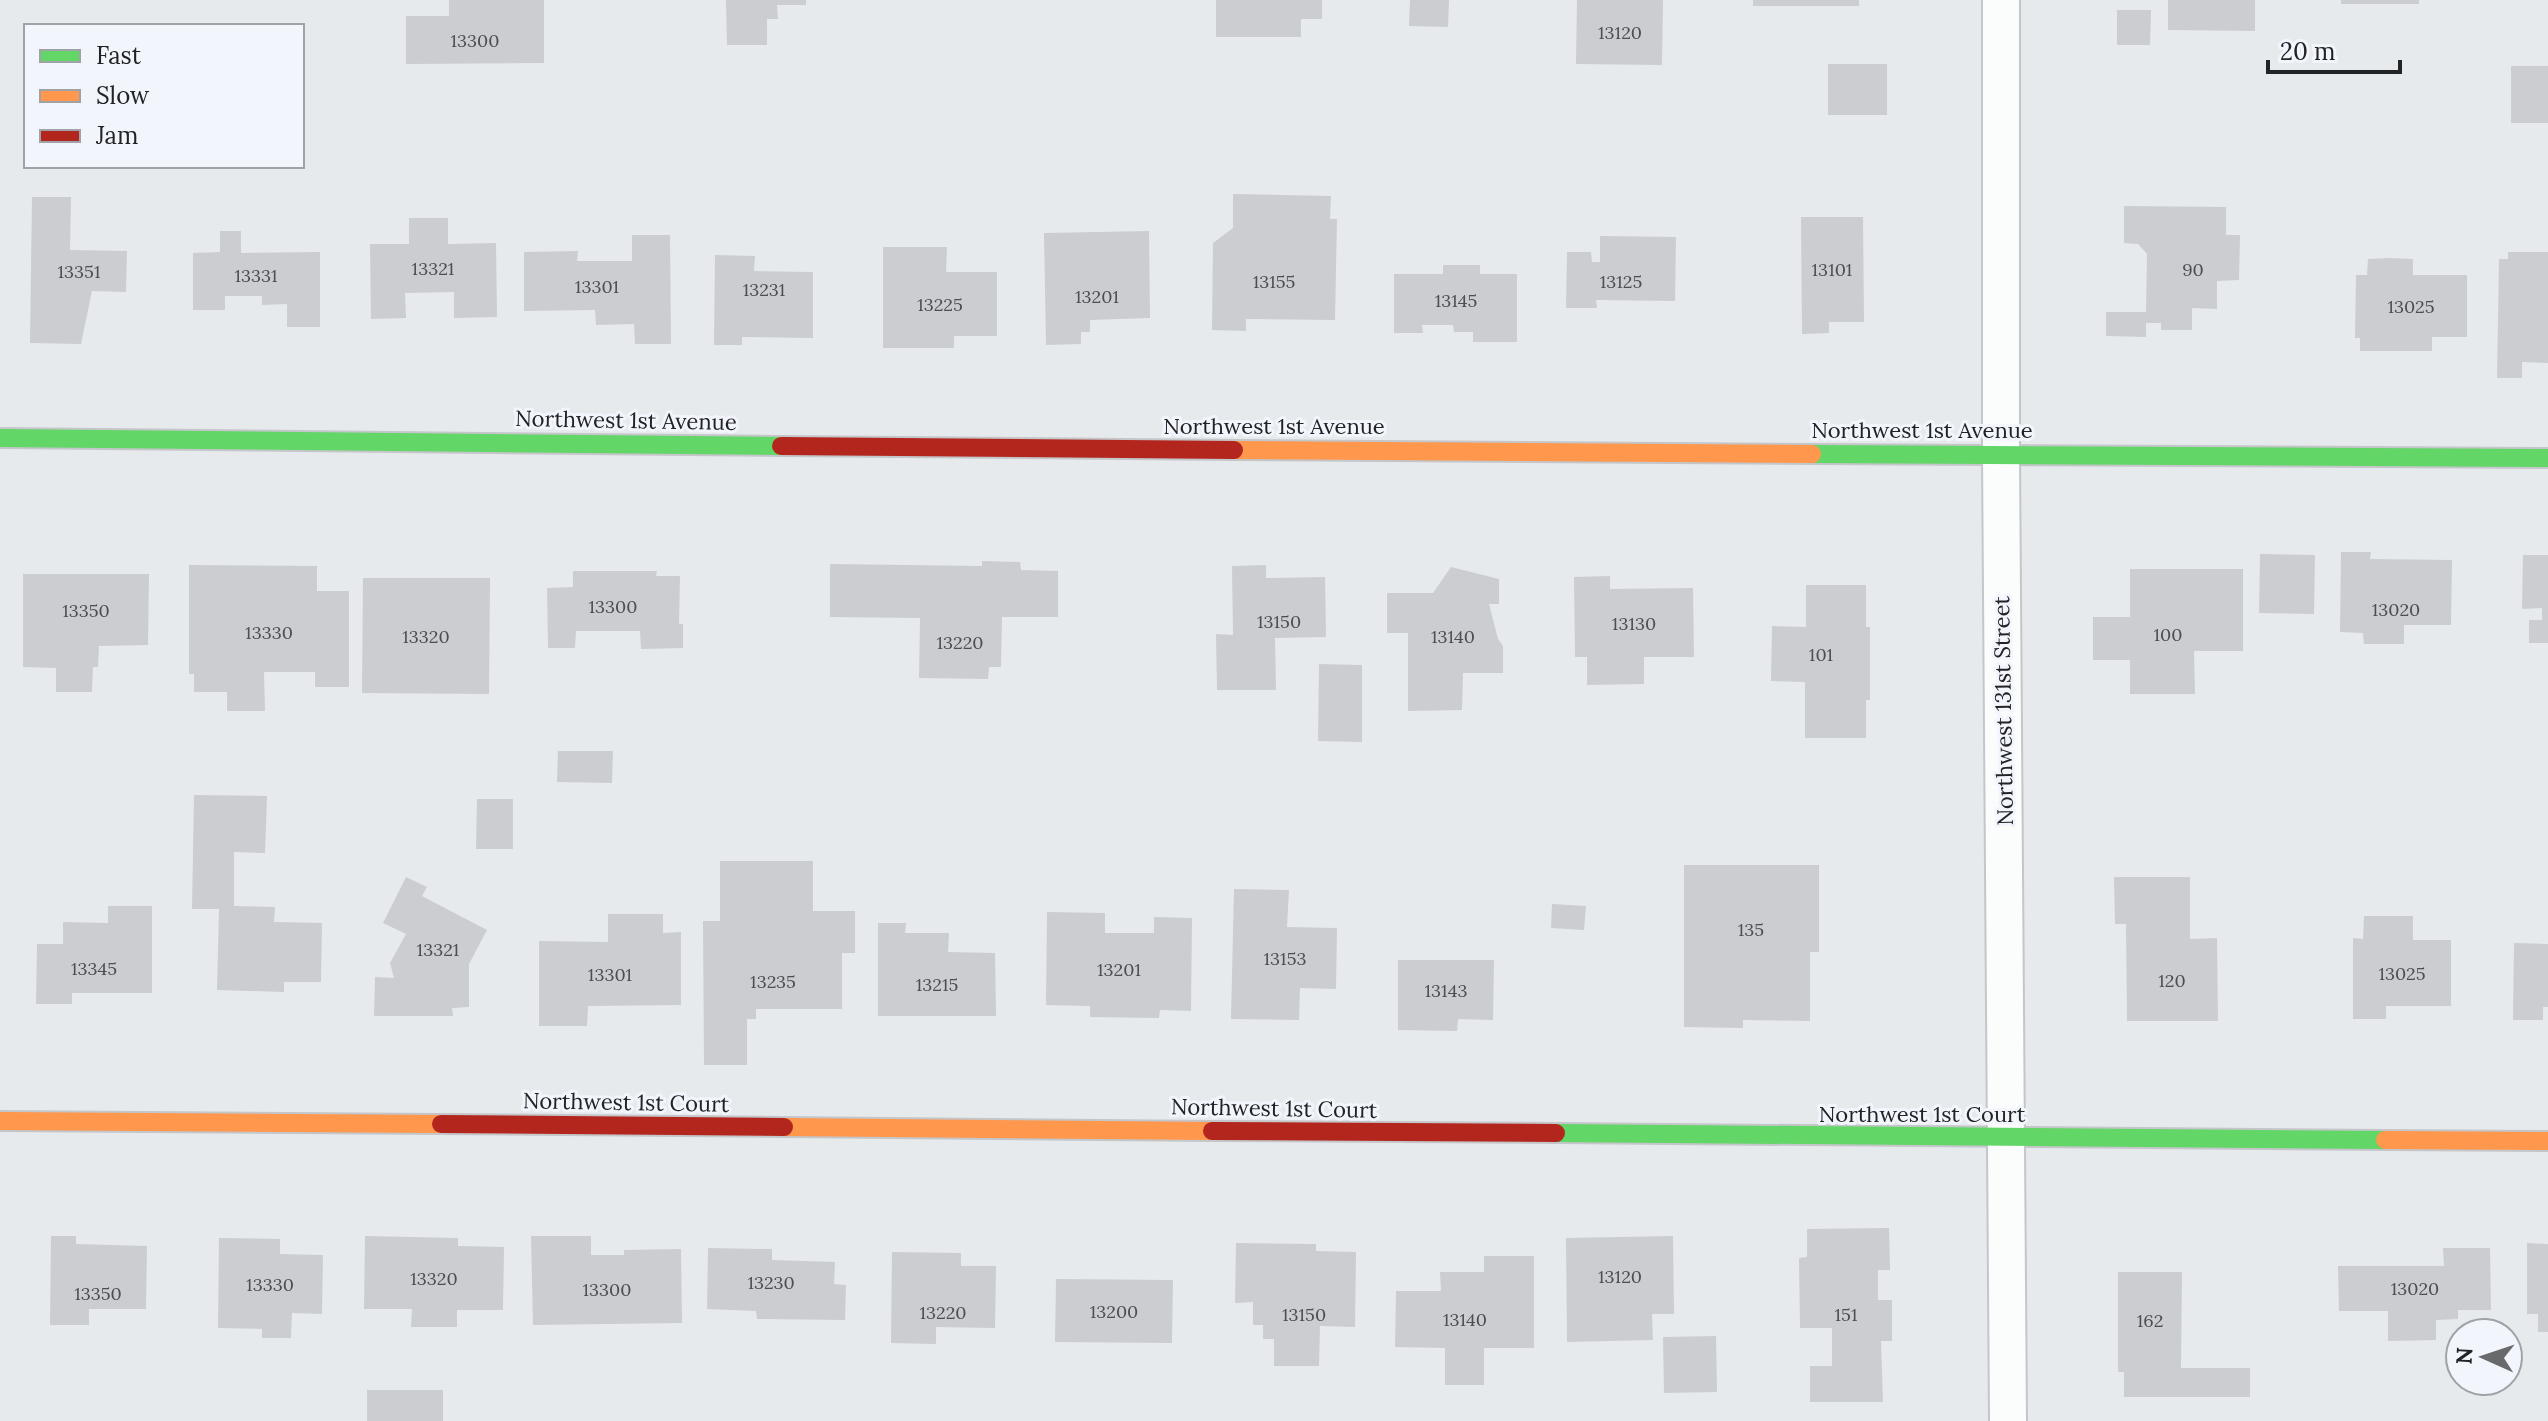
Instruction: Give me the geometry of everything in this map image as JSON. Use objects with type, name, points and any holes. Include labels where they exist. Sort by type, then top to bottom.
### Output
[{"type":"street","name":"Northwest 131st Street","points":[[2001,0],[2008,1421]]},
{"type":"street","name":"Northwest 1st Avenue","points":[[0,438],[1196,450],[2548,458]]},
{"type":"street","name":"Northwest 1st Court","points":[[0,1121],[2548,1141]]},
{"type":"building","points":[[449,0],[544,0],[544,63],[406,64],[406,16],[449,16]]},
{"type":"building","points":[[726,0],[806,0],[806,5],[777,5],[778,19],[767,19],[767,45],[727,45]]},
{"type":"building","points":[[1216,0],[1322,0],[1322,19],[1301,19],[1301,37],[1216,37]]},
{"type":"building","points":[[1410,0],[1449,0],[1448,27],[1409,26]]},
{"type":"building","points":[[1577,0],[1663,0],[1662,65],[1576,64]]},
{"type":"building","points":[[1753,0],[1859,0],[1859,6],[1753,6]]},
{"type":"building","points":[[2168,0],[2255,0],[2255,31],[2168,30]]},
{"type":"building","points":[[2341,0],[2419,0],[2419,4],[2341,4]]},
{"type":"building","points":[[2117,10],[2151,10],[2150,45],[2117,45]]},
{"type":"building","points":[[1828,64],[1887,64],[1887,115],[1828,115]]},
{"type":"building","points":[[2511,66],[2548,66],[2548,123],[2511,123]]},
{"type":"building","points":[[1233,194],[1331,196],[1330,219],[1337,219],[1335,320],[1246,319],[1246,331],[1212,330],[1213,243],[1233,228]]},
{"type":"building","points":[[32,197],[71,197],[70,250],[127,251],[126,292],[92,291],[81,344],[30,343]]},
{"type":"building","points":[[2124,206],[2226,207],[2226,235],[2240,235],[2239,280],[2217,281],[2217,309],[2192,308],[2192,330],[2161,330],[2161,323],[2146,323],[2146,337],[2106,336],[2106,312],[2146,312],[2147,254],[2138,244],[2124,243]]},
{"type":"building","points":[[1801,217],[1863,217],[1864,322],[1829,322],[1829,333],[1802,334]]},
{"type":"building","points":[[409,218],[448,218],[448,244],[496,243],[497,317],[454,318],[454,292],[405,293],[406,318],[371,319],[370,244],[409,244]]},
{"type":"building","points":[[220,231],[241,231],[241,253],[320,252],[320,327],[287,327],[287,304],[262,305],[262,296],[225,296],[225,310],[193,310],[193,253],[220,252]]},
{"type":"building","points":[[1149,231],[1150,318],[1090,320],[1090,332],[1081,332],[1081,344],[1046,345],[1044,233]]},
{"type":"building","points":[[632,235],[670,235],[671,344],[635,344],[634,324],[596,325],[595,310],[524,311],[524,252],[578,251],[577,261],[632,261]]},
{"type":"building","points":[[1600,236],[1676,237],[1675,301],[1596,300],[1597,308],[1566,308],[1567,252],[1591,252],[1592,262],[1600,262]]},
{"type":"building","points":[[883,247],[947,247],[946,272],[997,272],[997,336],[954,336],[954,348],[883,348]]},
{"type":"building","points":[[2508,252],[2548,252],[2548,363],[2522,362],[2522,378],[2497,378],[2499,259],[2508,259]]},
{"type":"building","points":[[715,255],[755,256],[754,271],[813,272],[813,338],[742,337],[742,345],[714,345]]},
{"type":"building","points":[[2368,259],[2413,259],[2413,275],[2467,275],[2467,337],[2432,337],[2432,351],[2360,351],[2360,338],[2355,338],[2356,275],[2367,275]]},
{"type":"building","points":[[1443,265],[1480,265],[1480,274],[1517,274],[1517,342],[1473,342],[1473,332],[1454,332],[1453,325],[1422,325],[1423,333],[1394,333],[1394,274],[1443,274]]},
{"type":"building","points":[[2341,552],[2371,552],[2370,559],[2452,560],[2451,625],[2404,625],[2404,644],[2364,644],[2363,633],[2340,632]]},
{"type":"building","points":[[2260,554],[2315,555],[2314,614],[2259,613]]},
{"type":"building","points":[[2523,555],[2548,555],[2548,643],[2529,643],[2529,620],[2542,620],[2542,608],[2522,609]]},
{"type":"building","points":[[982,561],[1020,562],[1021,570],[1058,571],[1058,617],[1002,617],[1001,667],[989,667],[988,679],[919,678],[920,618],[830,617],[830,564],[982,566]]},
{"type":"building","points":[[189,565],[317,566],[317,591],[349,591],[349,687],[315,687],[315,672],[264,672],[265,711],[227,711],[227,692],[194,692],[194,674],[189,674]]},
{"type":"building","points":[[1266,565],[1266,578],[1325,577],[1326,637],[1275,638],[1276,690],[1217,690],[1216,634],[1233,635],[1232,566]]},
{"type":"building","points":[[1451,567],[1499,579],[1499,604],[1489,604],[1498,639],[1503,646],[1503,673],[1463,673],[1462,710],[1408,711],[1408,633],[1387,633],[1387,593],[1433,593]]},
{"type":"building","points":[[2130,569],[2243,569],[2243,651],[2194,651],[2195,694],[2130,694],[2130,660],[2093,660],[2093,617],[2130,617]]},
{"type":"building","points":[[573,571],[657,571],[656,576],[680,576],[679,624],[683,624],[683,648],[641,649],[640,631],[576,631],[575,648],[548,648],[547,588],[573,587]]},
{"type":"building","points":[[23,574],[149,574],[148,645],[99,646],[98,667],[93,667],[92,692],[56,692],[56,668],[23,667]]},
{"type":"building","points":[[1610,576],[1610,589],[1693,588],[1694,657],[1644,657],[1644,684],[1587,685],[1587,657],[1575,657],[1574,577]]},
{"type":"building","points":[[363,578],[490,578],[489,694],[362,693]]},
{"type":"building","points":[[1806,585],[1866,585],[1866,627],[1870,627],[1870,700],[1866,700],[1866,738],[1805,738],[1805,682],[1771,681],[1772,626],[1806,627]]},
{"type":"building","points":[[1319,664],[1362,665],[1362,742],[1318,741]]},
{"type":"building","points":[[558,751],[613,751],[612,783],[557,782]]},
{"type":"building","points":[[194,795],[267,796],[265,853],[234,852],[234,906],[275,907],[274,922],[322,923],[321,982],[284,982],[284,992],[217,990],[219,909],[192,909]]},
{"type":"building","points":[[477,799],[513,799],[513,849],[476,849]]},
{"type":"building","points":[[720,861],[813,861],[813,911],[855,911],[855,953],[842,953],[842,1009],[756,1009],[756,1019],[747,1019],[747,1065],[704,1065],[703,921],[720,921]]},
{"type":"building","points":[[1684,865],[1819,865],[1819,952],[1810,952],[1810,1021],[1743,1020],[1743,1028],[1684,1027]]},
{"type":"building","points":[[406,877],[427,887],[422,896],[487,930],[469,964],[469,1007],[452,1008],[453,1016],[374,1016],[375,977],[394,978],[390,963],[406,934],[383,923]]},
{"type":"building","points":[[2114,877],[2190,877],[2190,939],[2217,938],[2218,1021],[2127,1021],[2126,924],[2115,924]]},
{"type":"building","points":[[1234,889],[1289,890],[1287,927],[1337,928],[1336,989],[1300,988],[1299,1020],[1231,1019]]},
{"type":"building","points":[[1552,904],[1586,906],[1584,930],[1551,928]]},
{"type":"building","points":[[108,906],[152,906],[152,993],[72,993],[72,1004],[36,1004],[37,944],[63,944],[63,922],[108,923]]},
{"type":"building","points":[[1047,912],[1105,913],[1105,933],[1154,933],[1154,917],[1192,918],[1191,1011],[1160,1010],[1159,1018],[1090,1017],[1090,1006],[1046,1005]]},
{"type":"building","points":[[608,914],[663,914],[663,933],[681,932],[681,1005],[588,1006],[587,1026],[539,1026],[539,941],[608,942]]},
{"type":"building","points":[[2364,916],[2413,916],[2413,940],[2451,940],[2451,1006],[2386,1006],[2386,1019],[2353,1019],[2353,938],[2363,939]]},
{"type":"building","points":[[878,923],[906,923],[905,933],[949,933],[948,952],[995,953],[996,1016],[878,1016]]},
{"type":"building","points":[[2514,943],[2548,944],[2548,1007],[2543,1007],[2543,1020],[2513,1020]]},
{"type":"building","points":[[1398,960],[1494,960],[1493,1020],[1458,1019],[1457,1031],[1398,1030]]},
{"type":"building","points":[[1889,1228],[1890,1270],[1878,1270],[1878,1300],[1892,1300],[1892,1341],[1881,1341],[1883,1402],[1810,1402],[1810,1366],[1832,1366],[1832,1328],[1800,1328],[1799,1258],[1807,1257],[1807,1229]]},
{"type":"building","points":[[51,1236],[76,1236],[76,1244],[147,1246],[146,1309],[89,1309],[89,1325],[50,1325]]},
{"type":"building","points":[[365,1236],[458,1238],[458,1246],[504,1247],[503,1310],[457,1310],[457,1327],[411,1327],[412,1309],[364,1309]]},
{"type":"building","points":[[531,1236],[591,1236],[591,1255],[624,1255],[624,1250],[681,1249],[682,1323],[533,1325]]},
{"type":"building","points":[[1673,1236],[1674,1314],[1652,1314],[1653,1340],[1567,1342],[1566,1238]]},
{"type":"building","points":[[219,1238],[280,1239],[280,1254],[323,1255],[322,1314],[292,1313],[291,1338],[262,1338],[262,1329],[218,1328]]},
{"type":"building","points":[[1236,1243],[1316,1244],[1316,1251],[1356,1252],[1355,1327],[1320,1326],[1319,1366],[1274,1366],[1274,1339],[1263,1339],[1263,1325],[1253,1325],[1253,1302],[1235,1303]]},
{"type":"building","points":[[2527,1243],[2548,1244],[2548,1332],[2538,1332],[2538,1314],[2527,1314]]},
{"type":"building","points":[[708,1248],[772,1249],[772,1260],[835,1262],[834,1284],[846,1285],[845,1320],[757,1319],[756,1311],[707,1309]]},
{"type":"building","points":[[2443,1248],[2490,1248],[2491,1310],[2458,1310],[2458,1317],[2436,1320],[2436,1340],[2388,1341],[2388,1311],[2339,1311],[2338,1266],[2444,1266]]},
{"type":"building","points":[[892,1252],[961,1253],[961,1266],[996,1266],[995,1328],[936,1327],[936,1344],[891,1343]]},
{"type":"building","points":[[1484,1256],[1534,1256],[1534,1348],[1484,1348],[1484,1385],[1445,1385],[1445,1348],[1395,1347],[1396,1291],[1441,1291],[1440,1272],[1484,1272]]},
{"type":"building","points":[[2118,1272],[2182,1272],[2181,1368],[2250,1368],[2250,1397],[2124,1397],[2124,1372],[2118,1372]]},
{"type":"building","points":[[1056,1279],[1173,1280],[1172,1343],[1055,1342]]},
{"type":"building","points":[[1716,1336],[1717,1392],[1664,1393],[1663,1337]]},
{"type":"building","points":[[367,1390],[443,1390],[443,1421],[367,1421]]},
{"type":"traffic: fast","points":[[0,438],[781,446]]},
{"type":"traffic: fast","points":[[1812,454],[2548,458]]},
{"type":"traffic: fast","points":[[1556,1133],[2385,1140]]},
{"type":"traffic: slow","points":[[1234,450],[1812,454]]},
{"type":"traffic: slow","points":[[0,1121],[441,1124]]},
{"type":"traffic: slow","points":[[784,1127],[1212,1131]]},
{"type":"traffic: slow","points":[[2385,1140],[2548,1141]]},
{"type":"traffic: jam","points":[[781,446],[1234,450]]},
{"type":"traffic: jam","points":[[441,1124],[784,1127]]},
{"type":"traffic: jam","points":[[1212,1131],[1556,1133]]}]
